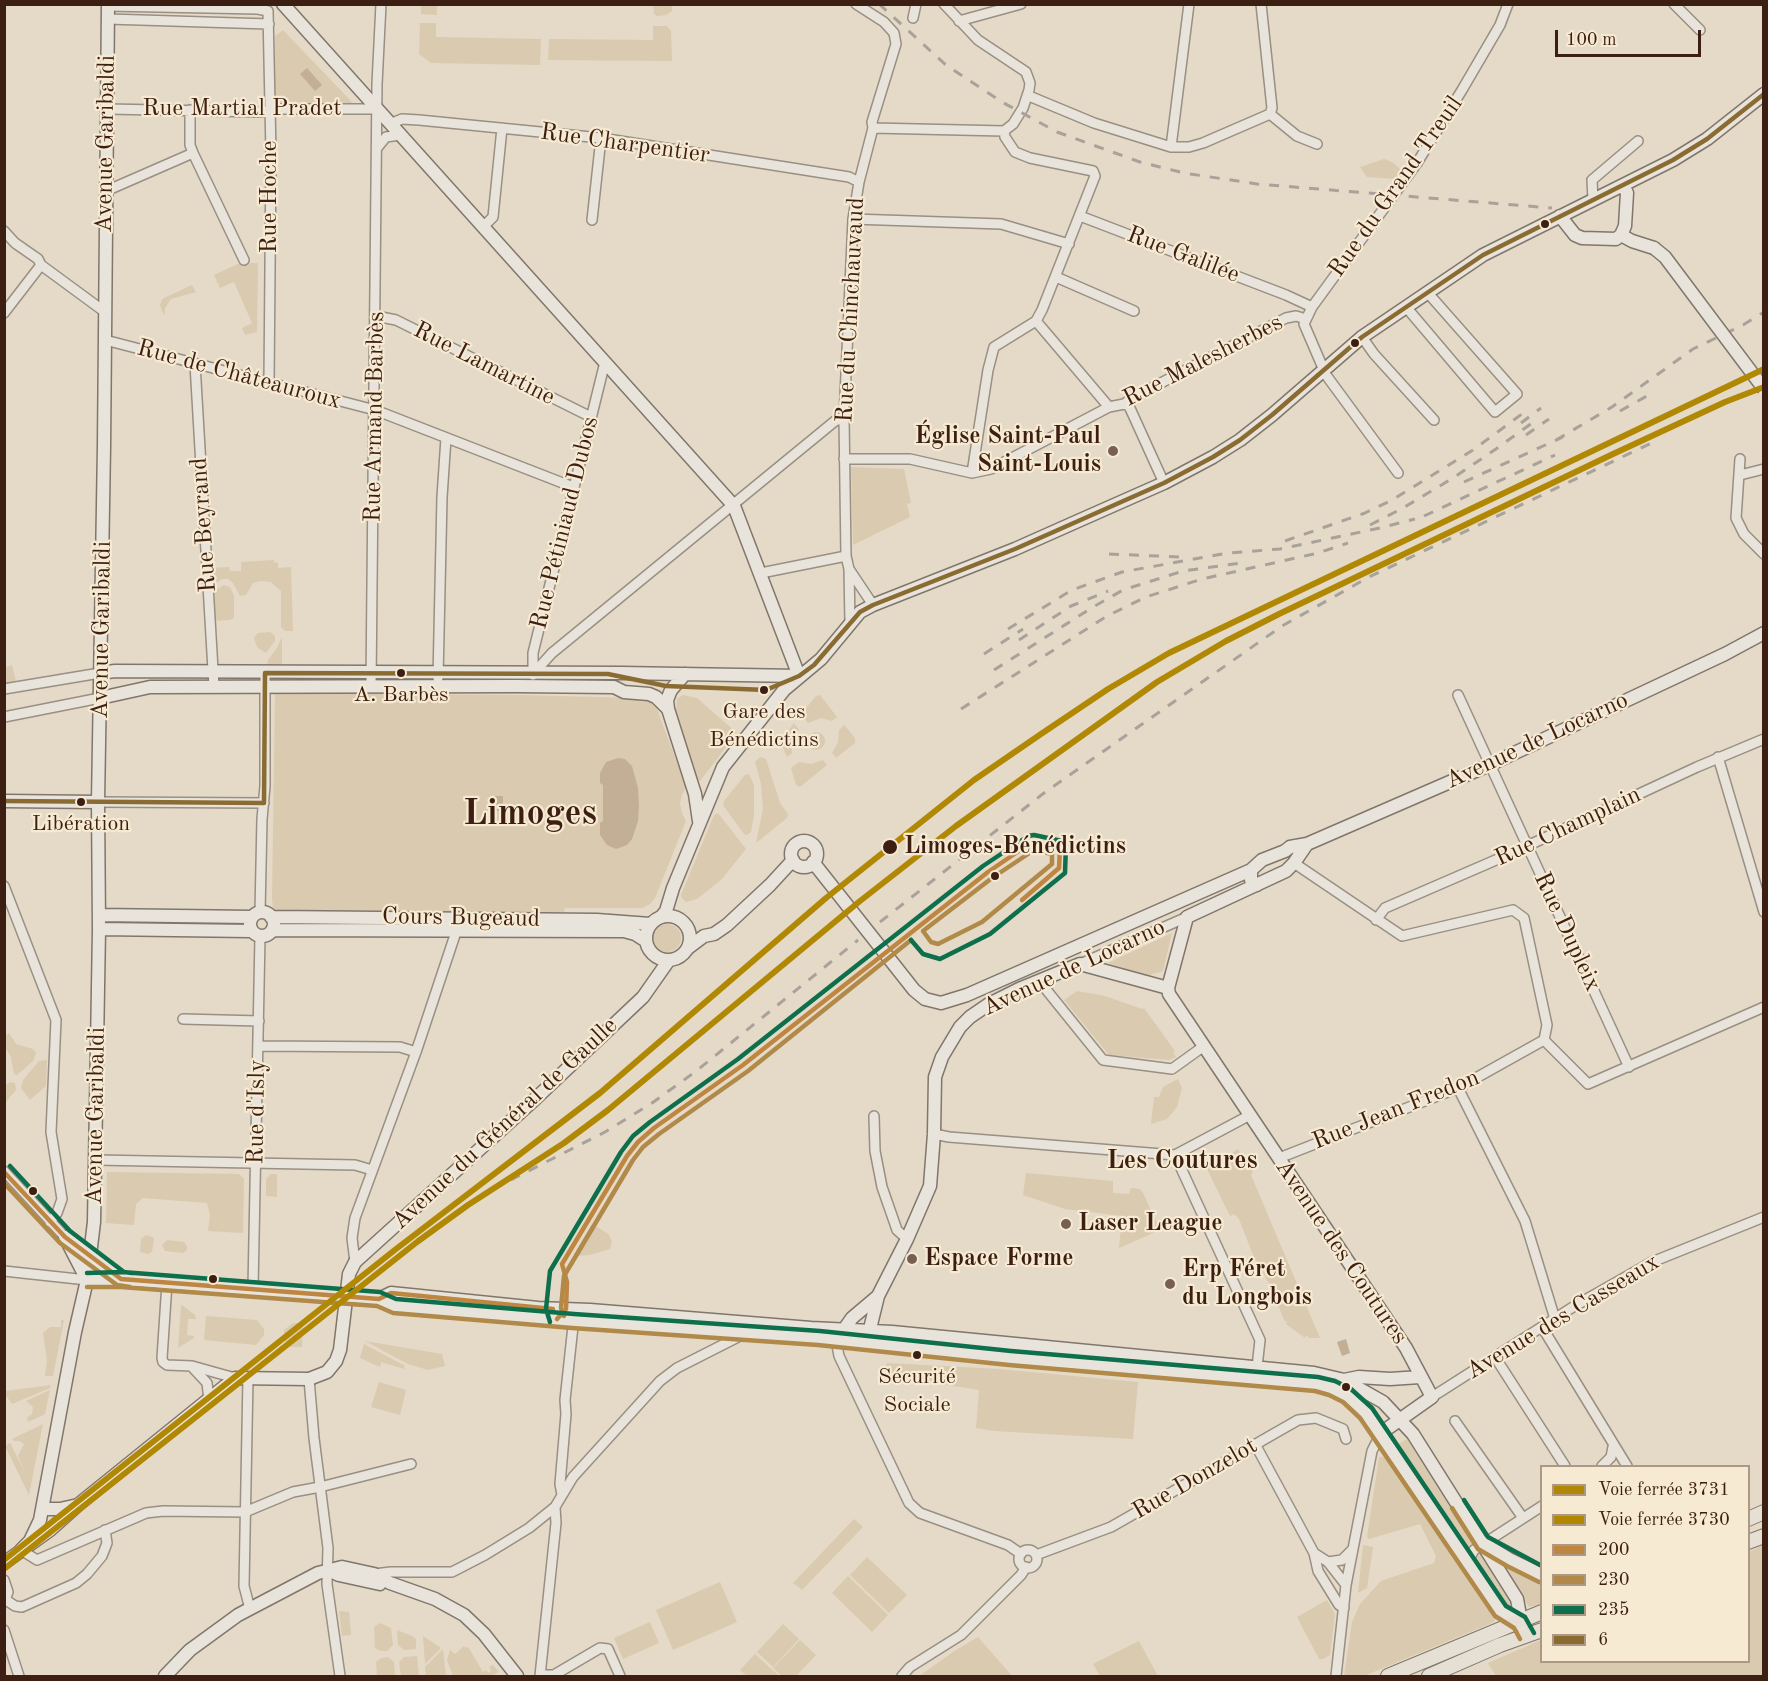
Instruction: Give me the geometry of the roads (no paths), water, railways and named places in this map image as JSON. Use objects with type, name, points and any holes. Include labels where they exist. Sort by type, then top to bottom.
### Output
[{"type":"main road","points":[[1750,1542],[1764,1536]]},
{"type":"main road","points":[[1388,1677],[1540,1613]]},
{"type":"main road","points":[[1429,1677],[1500,1645],[1540,1631]]},
{"type":"street","points":[[283,4],[734,506],[799,676]]},
{"type":"street","name":"Rue Armand Barbès","points":[[372,680],[377,148],[381,4]]},
{"type":"street","name":"Rue du Chinchauvaud","points":[[850,623],[849,569],[846,556],[844,418],[853,219],[859,182],[873,128],[872,122],[894,55],[896,38],[889,27],[856,4]]},
{"type":"street","points":[[913,18],[916,4]]},
{"type":"street","points":[[873,128],[1004,131],[1016,119],[1029,96],[1030,83],[1026,72],[986,46],[944,4]]},
{"type":"street","points":[[959,21],[1021,4]]},
{"type":"street","points":[[1171,147],[1189,4]]},
{"type":"street","points":[[1029,96],[1095,123],[1171,147],[1196,146],[1270,114],[1272,108],[1261,4]]},
{"type":"street","name":"Rue du Grand Treuil","points":[[1306,319],[1312,307],[1406,180],[1500,25],[1508,4]]},
{"type":"street","points":[[1674,4],[1700,30]]},
{"type":"street","points":[[108,5],[270,8]]},
{"type":"street","name":"Avenue Garibaldi","points":[[21,1550],[37,1529],[43,1509],[75,1332],[87,1280],[94,1222],[108,5]]},
{"type":"street","name":"Rue Hoche","points":[[269,382],[270,8]]},
{"type":"street","points":[[108,20],[269,24]]},
{"type":"street","points":[[653,983],[653,955],[646,941],[647,930],[666,910],[699,820],[723,767],[773,703],[799,676],[821,659],[860,612],[1015,549],[1164,483],[1240,440],[1362,337],[1483,255],[1673,160],[1707,139],[1762,97]]},
{"type":"street","name":"Rue Martial Pradet","points":[[107,109],[261,112],[378,109]]},
{"type":"street","points":[[190,110],[190,145],[244,260]]},
{"type":"street","points":[[1270,114],[1297,136],[1317,144]]},
{"type":"street","name":"Rue Charpentier","points":[[390,124],[402,119],[601,138],[849,177],[859,182]]},
{"type":"street","points":[[483,227],[493,217],[502,128]]},
{"type":"street","points":[[844,459],[910,459],[972,473],[988,370],[994,347],[1036,321],[1056,277],[1095,176],[1093,171],[1030,158],[1016,152],[1005,137],[1004,131]]},
{"type":"street","points":[[377,148],[386,137],[400,135]]},
{"type":"street","points":[[592,220],[601,138]]},
{"type":"street","points":[[1593,200],[1592,180],[1638,141]]},
{"type":"street","points":[[106,191],[193,153]]},
{"type":"street","points":[[1560,216],[1569,230],[1582,237],[1611,240],[1621,235],[1625,226],[1627,193],[1623,184]]},
{"type":"street","name":"Rue Galilée","points":[[1080,216],[1312,307]]},
{"type":"street","points":[[853,219],[1001,224],[1068,244]]},
{"type":"street","points":[[4,231],[41,265],[105,312]]},
{"type":"street","points":[[1621,235],[1654,248],[1665,257],[1764,389]]},
{"type":"street","points":[[4,313],[41,265]]},
{"type":"street","points":[[1056,277],[1134,311]]},
{"type":"street","points":[[1406,307],[1495,412],[1516,394],[1427,292]]},
{"type":"street","points":[[1286,295],[1296,316]]},
{"type":"street","name":"Rue Lamartine","points":[[376,316],[396,320],[591,417]]},
{"type":"street","name":"Rue Malesherbes","points":[[972,473],[992,469],[1109,407],[1124,404],[1286,318],[1296,316],[1306,319]]},
{"type":"street","points":[[1306,319],[1305,330],[1323,369],[1398,473]]},
{"type":"street","points":[[1036,321],[1109,407]]},
{"type":"street","points":[[1362,337],[1374,354],[1434,420]]},
{"type":"street","name":"Rue de Châteauroux","points":[[105,340],[375,410],[573,487]]},
{"type":"street","name":"Rue Pétiniaud Dubos","points":[[533,680],[533,653],[605,362]]},
{"type":"street","name":"Rue Beyrand","points":[[195,363],[214,687]]},
{"type":"street","points":[[1124,404],[1129,406],[1164,483]]},
{"type":"street","points":[[533,680],[552,653],[835,421],[844,418]]},
{"type":"street","points":[[437,680],[442,497],[446,438]]},
{"type":"street","points":[[1740,459],[1736,518],[1744,534],[1764,554]]},
{"type":"street","points":[[1740,475],[1764,469]]},
{"type":"street","points":[[761,573],[846,556]]},
{"type":"street","name":"Rue du Chinchauvaud","points":[[849,569],[873,605]]},
{"type":"street","name":"Avenue de Locarno","points":[[813,862],[919,995],[941,1003],[957,999],[1251,870],[1262,860],[1290,847],[1307,844],[1489,765],[1725,654],[1764,633]]},
{"type":"street","points":[[4,689],[100,673],[265,673],[372,680]]},
{"type":"street","points":[[261,915],[265,673]]},
{"type":"street","points":[[685,674],[671,690],[668,709],[695,794],[699,820]]},
{"type":"street","points":[[4,717],[150,687],[265,686],[372,680],[533,680],[685,674],[799,676]]},
{"type":"street","points":[[533,680],[614,687],[624,692],[649,694],[656,697],[668,709]]},
{"type":"street","name":"Rue Dupleix","points":[[1458,695],[1629,1067]]},
{"type":"street","name":"Rue Champlain","points":[[1376,920],[1385,908],[1527,847],[1764,739]]},
{"type":"street","points":[[1718,758],[1764,912]]},
{"type":"street","points":[[4,801],[264,803]]},
{"type":"street","points":[[799,842],[807,842],[816,849],[813,862],[802,867],[793,860],[791,854],[793,847],[799,842]]},
{"type":"street","points":[[1294,863],[1307,844]]},
{"type":"street","points":[[1285,851],[1294,863],[1402,936],[1513,910],[1524,918],[1547,1025],[1544,1041],[1588,1084],[1764,1007]]},
{"type":"street","points":[[653,955],[669,960],[681,956],[704,936],[714,934],[727,925],[793,860]]},
{"type":"street","name":"Avenue de Locarno","points":[[868,1337],[878,1296],[907,1239],[930,1186],[935,1077],[942,1057],[954,1035],[970,1017],[989,1004],[1257,885],[1286,871],[1294,863]]},
{"type":"street","points":[[678,919],[677,901],[682,867]]},
{"type":"street","points":[[1251,870],[1251,880],[1257,885]]},
{"type":"street","points":[[4,886],[56,1020],[51,1132],[62,1199],[60,1208],[50,1222]]},
{"type":"street","name":"Cours Bugeaud","points":[[99,915],[656,920]]},
{"type":"street","points":[[99,929],[267,935],[274,923],[261,915]]},
{"type":"street","points":[[256,933],[249,924],[261,915]]},
{"type":"street","points":[[656,920],[668,916],[684,923],[689,932],[688,948]]},
{"type":"street","points":[[1080,964],[1168,988],[1187,917]]},
{"type":"street","points":[[167,1283],[162,1358],[167,1365],[192,1366],[242,1378],[309,1379],[327,1372],[336,1361],[344,1334],[349,1274],[354,1262],[352,1238],[355,1218],[458,932],[452,925],[453,920],[458,918]]},
{"type":"street","name":"Cours Bugeaud","points":[[272,930],[624,931],[635,934],[646,941]]},
{"type":"street","points":[[689,932],[704,936]]},
{"type":"street","name":"Rue d'Isly","points":[[253,1288],[259,1021],[256,933]]},
{"type":"street","name":"Avenue du Général de Gaulle","points":[[354,1262],[534,1100],[643,997],[669,960]]},
{"type":"street","points":[[1040,981],[1103,1060],[1172,1069],[1204,1046]]},
{"type":"street","name":"Avenue des Coutures","points":[[1168,988],[1169,994],[1406,1348],[1432,1397]]},
{"type":"street","points":[[183,1019],[259,1021]]},
{"type":"street","name":"Rue Jean Fredon","points":[[1279,1158],[1458,1088],[1544,1041]]},
{"type":"street","points":[[258,1046],[400,1047],[416,1052]]},
{"type":"street","points":[[1458,1088],[1525,1221],[1555,1319]]},
{"type":"street","points":[[934,1134],[1175,1155],[1250,1115]]},
{"type":"street","points":[[874,1116],[875,1151],[882,1187],[897,1230],[907,1239]]},
{"type":"street","points":[[1175,1155],[1260,1340],[1257,1367]]},
{"type":"street","points":[[96,1160],[355,1165],[372,1170]]},
{"type":"street","points":[[4,1171],[65,1237],[121,1279]]},
{"type":"street","name":"Avenue des Casseaux","points":[[1432,1397],[1600,1290],[1663,1256],[1764,1217]]},
{"type":"street","points":[[65,1237],[87,1280]]},
{"type":"street","points":[[4,1271],[87,1280],[121,1279],[379,1299],[394,1306],[844,1330],[868,1337],[1316,1384],[1332,1388],[1347,1396],[1366,1413],[1501,1612],[1520,1622]]},
{"type":"street","name":"Avenue de Locarno","points":[[836,1340],[852,1318],[878,1296]]},
{"type":"street","points":[[574,1315],[744,1334],[836,1340],[868,1337],[1257,1367],[1314,1373],[1344,1380],[1383,1402],[1413,1434],[1484,1543],[1495,1566],[1517,1599],[1520,1622],[1527,1636]]},
{"type":"street","points":[[562,1495],[560,1484],[566,1414],[565,1400],[574,1315]]},
{"type":"street","points":[[1542,1327],[1626,1465]]},
{"type":"street","points":[[339,1575],[452,1572],[529,1528],[555,1506],[578,1472],[660,1381],[677,1368],[744,1334]]},
{"type":"street","points":[[836,1340],[838,1356],[909,1503],[920,1514],[1008,1545],[1021,1554]]},
{"type":"street","points":[[1495,1357],[1564,1465]]},
{"type":"street","points":[[192,1366],[207,1383],[209,1400]]},
{"type":"street","points":[[1344,1380],[1359,1377],[1390,1379],[1420,1377]]},
{"type":"street","points":[[4,1563],[50,1530],[209,1400],[242,1378]]},
{"type":"street","points":[[242,1378],[244,1586],[250,1609]]},
{"type":"street","points":[[309,1379],[328,1548],[327,1570],[340,1677]]},
{"type":"street","points":[[1336,1677],[1346,1585],[1372,1451],[1381,1433],[1432,1397]]},
{"type":"street","name":"Rue Donzelot","points":[[1036,1555],[1111,1527],[1298,1420],[1316,1418],[1343,1429],[1346,1438]]},
{"type":"street","points":[[1455,1421],[1523,1518]]},
{"type":"street","points":[[1255,1444],[1314,1553],[1318,1571],[1339,1605],[1344,1608]]},
{"type":"street","points":[[1604,1465],[1611,1457],[1613,1447]]},
{"type":"street","points":[[21,1550],[33,1559],[43,1559],[146,1513],[163,1511],[245,1512],[293,1492],[411,1464]]},
{"type":"street","points":[[43,1509],[60,1509],[79,1504]]},
{"type":"street","points":[[555,1506],[556,1523],[541,1676],[554,1675],[600,1648],[608,1649],[620,1677]]},
{"type":"street","points":[[1467,1563],[1474,1550],[1540,1507]]},
{"type":"street","points":[[4,1580],[8,1592],[5,1601],[22,1607],[76,1583],[102,1556],[107,1543],[105,1530]]},
{"type":"street","points":[[1484,1543],[1540,1574]]},
{"type":"street","points":[[1328,1562],[1342,1560],[1354,1548]]},
{"type":"street","points":[[1030,1551],[1036,1555],[1037,1561],[1034,1566],[1026,1567],[1020,1562],[1021,1554],[1030,1551]]},
{"type":"street","points":[[1314,1553],[1328,1562],[1346,1585]]},
{"type":"street","points":[[165,1677],[203,1640],[238,1615],[327,1570],[342,1567],[374,1574],[390,1583],[435,1599],[464,1615],[484,1634],[517,1677]]},
{"type":"street","points":[[902,1677],[910,1667],[961,1635],[1021,1575],[1026,1567]]},
{"type":"street","points":[[327,1570],[380,1584],[390,1583]]},
{"type":"street","points":[[4,1630],[19,1677]]},
{"type":"railway","points":[[879,4],[946,65],[1002,102],[1057,132],[1140,162],[1184,173],[1257,184],[1552,208]]},
{"type":"railway","points":[[1556,440],[1612,407],[1693,349],[1743,325],[1764,312]]},
{"type":"railway","points":[[1620,411],[1647,396]]},
{"type":"railway","points":[[1521,423],[1541,408]]},
{"type":"railway","points":[[1285,541],[1365,513],[1392,500],[1473,450],[1526,411]]},
{"type":"railway","points":[[1526,435],[1549,419]]},
{"type":"railway","points":[[1370,525],[1453,478],[1532,423]]},
{"type":"railway","points":[[1464,482],[1563,437]]},
{"type":"railway","points":[[880,922],[1044,793],[1282,626],[1369,577],[1658,440]]},
{"type":"railway","points":[[1424,516],[1555,455]]},
{"type":"railway","points":[[1008,629],[1072,590],[1122,572],[1228,553],[1280,549],[1415,519]]},
{"type":"railway","points":[[961,709],[1107,616],[1146,597],[1202,579],[1318,553],[1348,543]]},
{"type":"railway","points":[[1109,554],[1180,557]]},
{"type":"railway","points":[[994,670],[1123,590],[1183,571],[1241,563]]},
{"type":"railway","points":[[1019,640],[1071,606],[1108,591]]},
{"type":"railway","points":[[984,654],[1023,629]]},
{"type":"railway","points":[[493,1189],[605,1132],[652,1103],[695,1072],[858,940]]},
{"type":"rail line","name":"3730","points":[[4,1560],[396,1249],[600,1093],[826,898],[974,780],[1041,734],[1108,689],[1169,653],[1764,369]]},
{"type":"rail line","name":"3731","points":[[4,1569],[417,1242],[468,1205],[564,1143],[608,1110],[860,901],[956,826],[1157,682],[1226,641],[1279,614],[1613,454],[1725,402],[1764,387]]},
{"type":"place","name":"Église Saint-Paul Saint-Louis","points":[[1113,451]]},
{"type":"place","name":"A. Barbès","points":[[401,673]]},
{"type":"place","name":"Gare des Bénédictins","points":[[764,690]]},
{"type":"place","name":"Libération","points":[[81,802]]},
{"type":"place","name":"Limoges-Bénédictins","points":[[890,847]]},
{"type":"place","name":"Laser League","points":[[1066,1224]]},
{"type":"place","name":"Espace Forme","points":[[912,1259]]},
{"type":"place","name":"Erp Féret du Longbois","points":[[1170,1284]]},
{"type":"place","name":"Sécurité Sociale","points":[[917,1355]]},
{"type":"district","name":"Limoges","points":[[530,815]]},
{"type":"district","name":"Les Coutures","points":[[1182,1161]]}]
